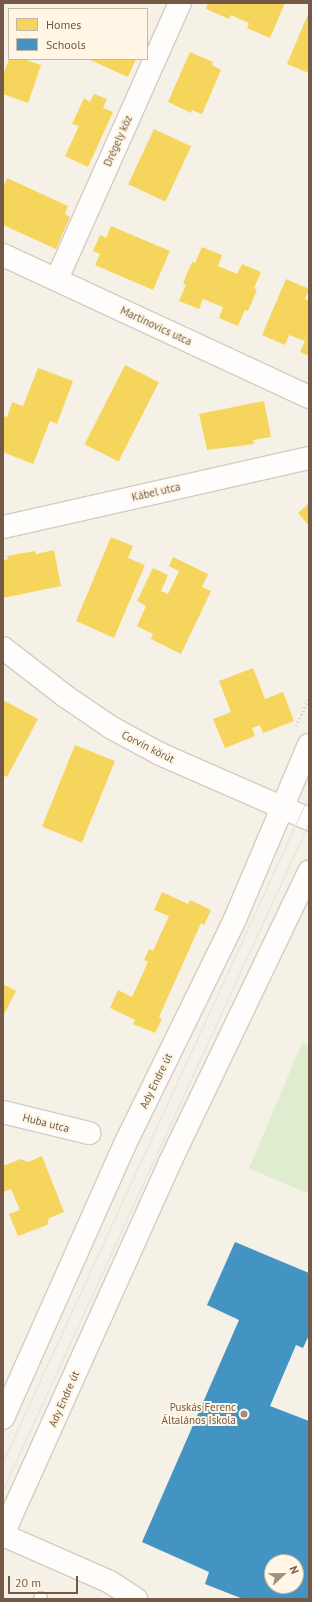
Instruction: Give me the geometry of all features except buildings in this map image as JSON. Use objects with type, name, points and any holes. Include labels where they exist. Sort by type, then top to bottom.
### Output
[{"type":"street","name":"Drégely köz","points":[[57,279],[180,3]]},
{"type":"street","name":"Martinovics utca","points":[[3,255],[309,397]]},
{"type":"street","name":"Kábel utca","points":[[3,527],[309,458]]},
{"type":"street","name":"Corvin körút","points":[[3,648],[65,696],[112,728],[160,754],[309,818]]},
{"type":"street","name":"Ady Endre út","points":[[3,1418],[125,1144],[236,919],[309,745]]},
{"type":"street","name":"Ady Endre út","points":[[3,1534],[170,1162],[309,872]]},
{"type":"street","name":"Huba utca","points":[[3,1112],[89,1134]]},
{"type":"street","points":[[3,1534],[110,1582],[136,1599]]},
{"type":"green space","points":[[302,1043],[309,1046],[309,1194],[249,1168]]},
{"type":"tram line","points":[[3,1461],[309,795]]},
{"type":"tram line","points":[[3,1489],[309,822]]},
{"type":"place","name":"Puskás Ferenc Általános Iskola","points":[[244,1414]]}]
